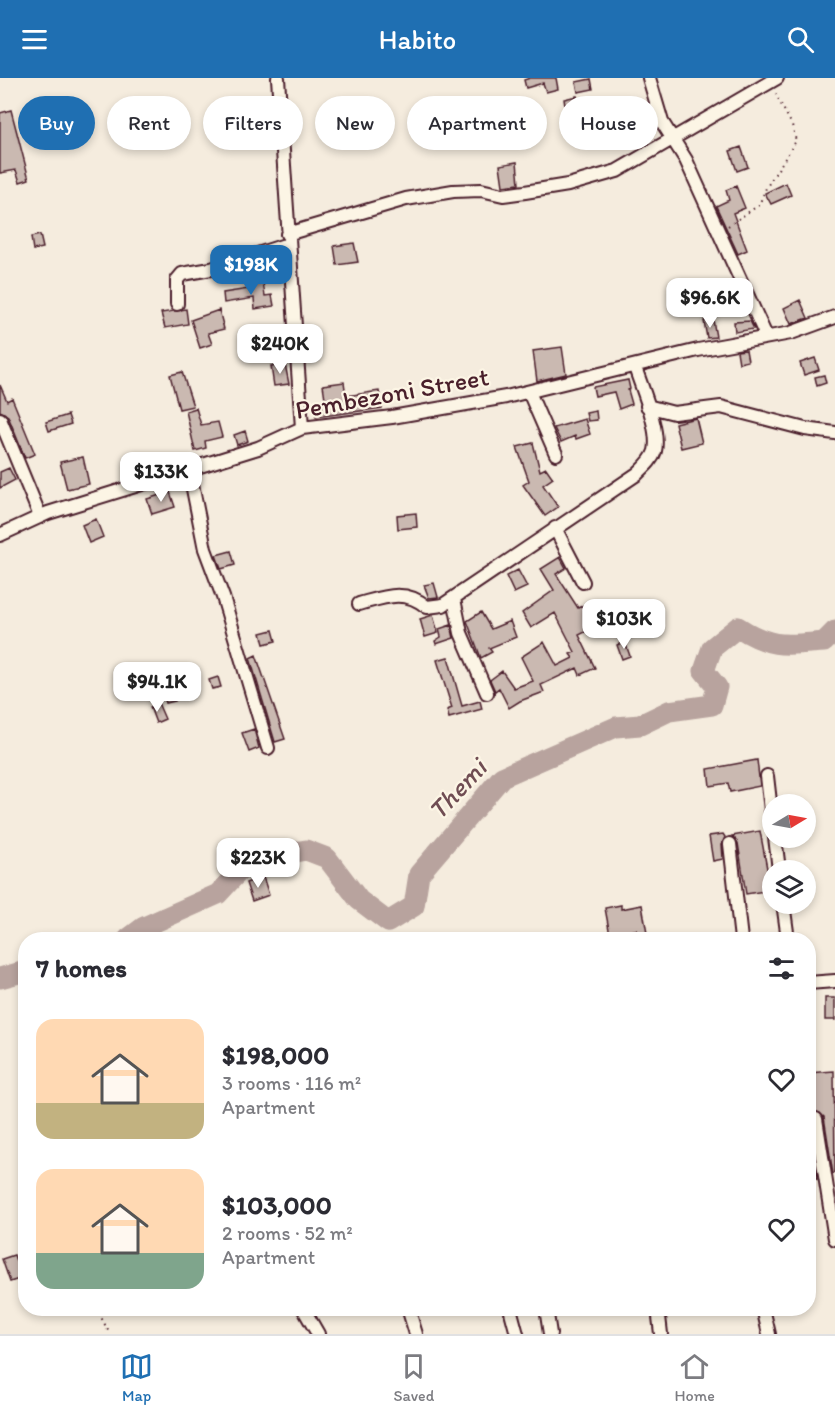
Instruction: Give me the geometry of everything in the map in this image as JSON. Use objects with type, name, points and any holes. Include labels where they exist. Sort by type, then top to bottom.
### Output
[{"type":"street","points":[[278,78],[287,239],[302,428]]},
{"type":"street","points":[[649,78],[662,122],[691,170],[766,336]]},
{"type":"street","points":[[177,304],[177,280],[183,274],[211,269],[287,239],[406,198],[481,190],[503,195],[568,185],[617,171],[773,80]]},
{"type":"street","name":"Pembezoni Street","points":[[0,535],[40,516],[258,448],[302,428],[392,417],[529,392],[698,350],[791,333],[835,317]]},
{"type":"street","points":[[359,604],[405,594],[417,598],[427,607],[434,608],[454,599],[637,474],[649,462],[656,441],[636,367]]},
{"type":"street","points":[[529,392],[556,454]]},
{"type":"street","points":[[647,406],[681,414],[721,407],[805,429],[835,433]]},
{"type":"street","points":[[0,419],[40,516]]},
{"type":"street","points":[[189,469],[205,549],[223,597],[248,689],[268,748]]},
{"type":"street","points":[[555,528],[583,582]]},
{"type":"street","points":[[454,599],[461,633],[487,693]]},
{"type":"street","points":[[767,776],[769,794]]},
{"type":"street","points":[[730,844],[740,932]]},
{"type":"street","points":[[785,914],[787,932]]},
{"type":"street","points":[[816,982],[835,981]]},
{"type":"street","points":[[816,1119],[835,1239]]},
{"type":"street","points":[[308,1316],[318,1334]]},
{"type":"street","points":[[410,1316],[416,1334]]},
{"type":"street","points":[[512,1316],[517,1334]]},
{"type":"street","points":[[547,1316],[550,1334]]},
{"type":"street","points":[[659,1316],[661,1334]]},
{"type":"street","points":[[765,1316],[769,1334]]},
{"type":"path","points":[[718,233],[751,213],[759,204],[766,188],[796,141],[792,125],[773,80]]},
{"type":"path","points":[[100,1316],[110,1334]]},
{"type":"building","points":[[556,78],[558,89],[546,92],[543,83],[526,88],[524,80]]},
{"type":"building","points":[[591,79],[593,89],[578,92],[576,82]]},
{"type":"building","points":[[11,110],[18,137],[18,150],[21,150],[29,179],[20,182],[16,170],[0,173],[0,113]]},
{"type":"building","points":[[741,147],[748,167],[737,171],[730,151]]},
{"type":"building","points":[[517,162],[519,184],[503,186],[500,165]]},
{"type":"building","points":[[786,183],[791,195],[771,204],[765,193]]},
{"type":"building","points":[[736,186],[745,208],[733,213],[747,250],[738,254],[716,206],[729,200],[726,190]]},
{"type":"building","points":[[40,235],[43,248],[33,250],[31,237]]},
{"type":"building","points":[[354,243],[358,262],[337,265],[334,246]]},
{"type":"building","points":[[263,282],[265,296],[272,295],[274,306],[255,309],[254,298],[224,303],[223,293],[249,289],[248,285]]},
{"type":"building","points":[[800,300],[808,318],[791,324],[784,308]]},
{"type":"building","points":[[186,309],[188,324],[165,328],[161,313]]},
{"type":"building","points":[[219,310],[224,329],[208,333],[212,344],[200,348],[191,320]]},
{"type":"building","points":[[713,320],[716,337],[707,338],[704,321]]},
{"type":"building","points":[[750,321],[754,329],[735,332],[734,322]]},
{"type":"building","points":[[562,347],[566,374],[537,381],[533,351]]},
{"type":"building","points":[[746,350],[748,361],[739,363],[737,351]]},
{"type":"building","points":[[815,358],[819,370],[804,375],[800,363]]},
{"type":"building","points":[[285,364],[289,384],[274,386],[271,366]]},
{"type":"building","points":[[182,372],[193,406],[179,409],[170,375]]},
{"type":"building","points":[[824,375],[826,383],[817,386],[815,377]]},
{"type":"building","points":[[628,380],[632,404],[619,409],[614,392],[595,396],[593,387]]},
{"type":"building","points":[[344,382],[346,396],[379,391],[382,408],[316,417],[315,407],[326,405],[323,385]]},
{"type":"building","points":[[0,385],[7,401],[12,398],[35,454],[25,458],[8,416],[0,411]]},
{"type":"building","points":[[196,408],[201,425],[218,422],[222,437],[205,441],[206,448],[195,451],[186,411]]},
{"type":"building","points":[[596,411],[597,420],[588,421],[586,413]]},
{"type":"building","points":[[68,415],[71,424],[49,431],[46,422]]},
{"type":"building","points":[[696,418],[702,443],[681,448],[675,423]]},
{"type":"building","points":[[585,419],[590,434],[576,439],[575,436],[561,442],[554,428]]},
{"type":"building","points":[[245,431],[248,441],[237,445],[234,435]]},
{"type":"building","points":[[533,443],[540,471],[546,468],[553,478],[543,485],[558,507],[545,516],[523,485],[529,481],[517,447]]},
{"type":"building","points":[[83,457],[89,484],[67,489],[60,462]]},
{"type":"building","points":[[9,468],[15,480],[0,488],[0,472]]},
{"type":"building","points":[[170,492],[175,507],[152,514],[147,499]]},
{"type":"building","points":[[416,513],[417,527],[398,529],[397,515]]},
{"type":"building","points":[[96,519],[103,537],[89,543],[82,525]]},
{"type":"building","points":[[231,551],[235,565],[221,569],[216,555]]},
{"type":"building","points":[[560,557],[566,568],[556,574],[578,608],[584,605],[595,627],[579,635],[595,668],[580,675],[577,668],[541,685],[544,692],[509,708],[499,688],[495,691],[490,680],[502,671],[514,688],[533,681],[521,657],[544,642],[557,666],[573,658],[570,654],[575,652],[555,613],[531,628],[522,613],[554,590],[541,569]]},
{"type":"building","points":[[518,570],[527,587],[514,593],[506,576]]},
{"type":"building","points":[[434,583],[438,597],[429,598],[424,585]]},
{"type":"building","points":[[481,612],[491,629],[510,621],[516,637],[489,648],[492,652],[481,658],[467,621]]},
{"type":"building","points":[[433,615],[438,633],[425,637],[420,619]]},
{"type":"building","points":[[451,625],[454,638],[436,644],[435,641],[441,637],[439,629]]},
{"type":"building","points":[[273,630],[276,641],[264,644],[261,633]]},
{"type":"building","points":[[625,642],[630,656],[622,659],[617,645]]},
{"type":"building","points":[[256,655],[285,739],[275,742],[250,658]]},
{"type":"building","points":[[448,657],[462,706],[480,701],[482,709],[449,718],[447,710],[452,708],[437,660]]},
{"type":"building","points":[[218,677],[221,687],[212,689],[209,680]]},
{"type":"building","points":[[172,692],[175,701],[166,703],[163,694]]},
{"type":"building","points":[[158,703],[165,719],[156,723],[150,707]]},
{"type":"building","points":[[254,729],[259,748],[249,752],[242,733]]},
{"type":"building","points":[[757,760],[760,786],[730,792],[728,783],[710,786],[708,769]]},
{"type":"building","points":[[760,831],[765,860],[762,860],[762,891],[746,894],[738,843],[732,836]]},
{"type":"building","points":[[723,834],[725,837],[722,844],[723,859],[713,861],[709,836]]},
{"type":"building","points":[[263,877],[269,895],[252,901],[246,883]]},
{"type":"building","points":[[621,905],[621,909],[642,905],[647,932],[636,932],[636,930],[609,932],[605,908]]},
{"type":"building","points":[[825,998],[835,998],[835,1020],[825,1020]]},
{"type":"building","points":[[834,1071],[835,1173],[833,1174],[824,1117],[816,1112],[816,1072]]},
{"type":"building","points":[[14,1255],[18,1266],[18,1279],[10,1282],[2,1259]]},
{"type":"waterway","name":"Themi","points":[[137,932],[218,894],[242,868],[273,856],[306,850],[327,858],[359,900],[388,922],[414,906],[419,874],[502,777],[616,727],[640,725],[669,711],[712,705],[717,687],[704,671],[712,648],[738,627],[760,639],[780,644],[824,642],[835,631]]},
{"type":"waterway","name":"Themi","points":[[0,978],[18,973]]}]
